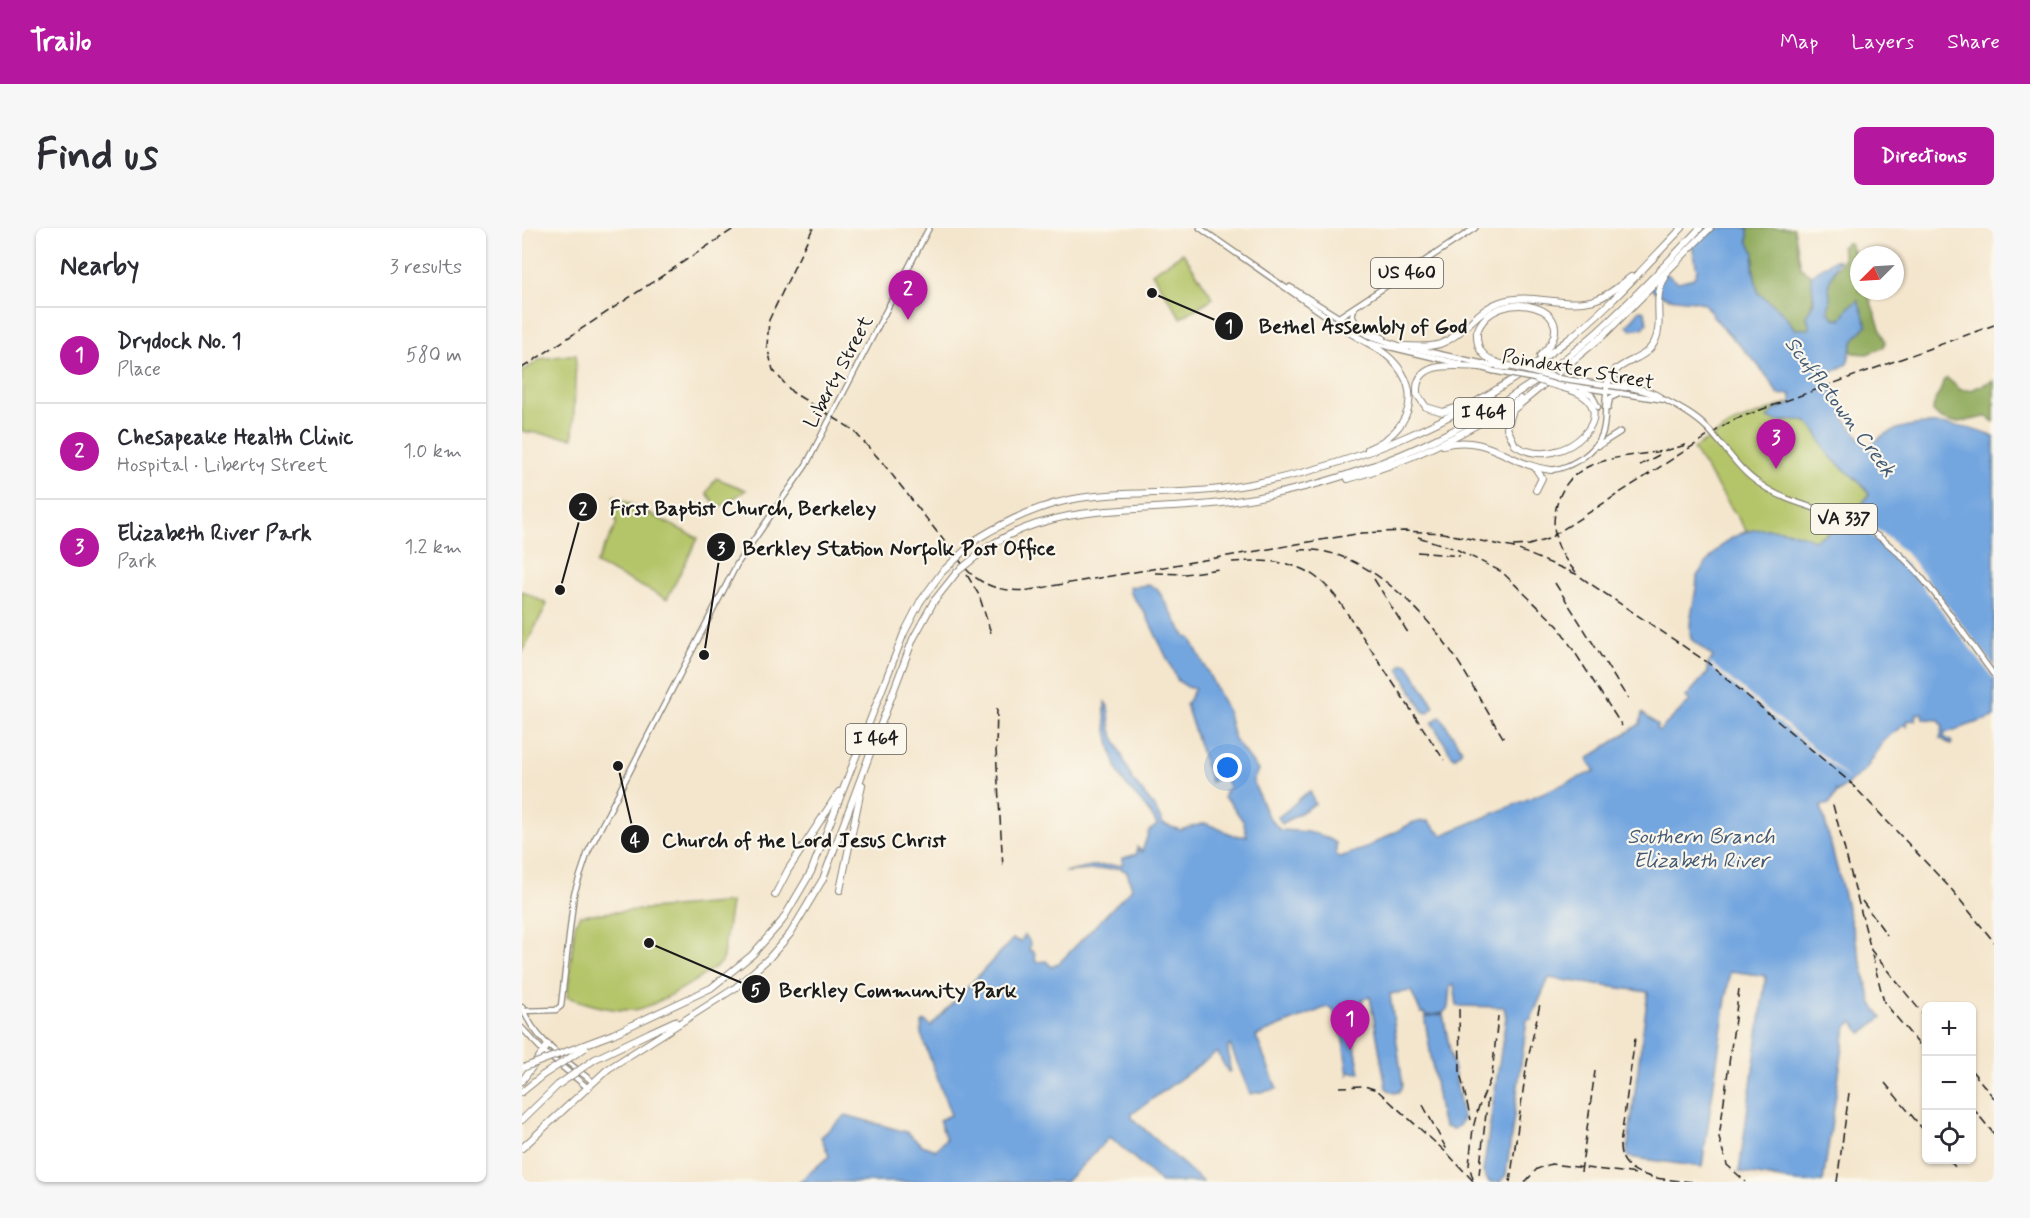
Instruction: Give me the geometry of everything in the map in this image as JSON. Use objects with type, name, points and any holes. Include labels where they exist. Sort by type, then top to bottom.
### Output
[{"type":"highway","name":"I 464","points":[[613,1034],[700,994],[735,971],[766,942],[792,907],[807,881],[904,633],[920,602],[942,572],[977,539],[1020,515],[1069,500],[1224,488],[1290,476],[1342,461],[1414,435],[1489,394],[1585,325],[1682,228]]},
{"type":"highway","name":"I 464","points":[[522,1120],[558,1085],[601,1056],[652,1035],[735,988],[769,958],[790,934],[823,879],[913,639],[934,601],[957,572],[988,547],[1032,524],[1066,515],[1202,506],[1302,488],[1389,460],[1484,413],[1549,371],[1642,293],[1686,248],[1700,228]]},
{"type":"highway","points":[[1686,248],[1710,228]]},
{"type":"highway","points":[[1606,388],[1609,378],[1616,369],[1647,351],[1655,340],[1657,301],[1662,281],[1673,262]]},
{"type":"highway","points":[[1403,346],[1426,347],[1445,342],[1483,311],[1510,299],[1525,298],[1577,303],[1595,300],[1644,268]]},
{"type":"highway","points":[[1537,380],[1566,387],[1579,392],[1590,404],[1593,420],[1587,433],[1571,445],[1551,452],[1531,452],[1515,445],[1508,432],[1509,417],[1520,403],[1556,378],[1605,334],[1642,293]]},
{"type":"highway","points":[[1512,379],[1550,346],[1555,331],[1553,320],[1547,312],[1534,306],[1516,305],[1498,311],[1484,320],[1477,332],[1478,346],[1485,357],[1500,365],[1556,378]]},
{"type":"highway","points":[[1336,320],[1391,360],[1405,380],[1409,400],[1405,420],[1393,435],[1342,461]]},
{"type":"highway","points":[[1479,367],[1452,365],[1432,368],[1419,380],[1418,396],[1426,407],[1443,412],[1489,394]]},
{"type":"highway","points":[[1616,369],[1614,379],[1618,384],[1645,389],[1662,399]]},
{"type":"highway","points":[[1411,457],[1483,422],[1556,378]]},
{"type":"highway","points":[[1302,488],[1369,473],[1460,441],[1484,444],[1536,467],[1551,470]]},
{"type":"highway","points":[[1506,454],[1540,472],[1541,481],[1536,490]]},
{"type":"highway","points":[[840,890],[859,797],[877,737]]},
{"type":"highway","points":[[775,895],[788,870],[828,811],[853,765]]},
{"type":"highway","points":[[523,1068],[613,1034]]},
{"type":"highway","points":[[522,1092],[578,1052],[613,1034]]},
{"type":"highway","points":[[522,1148],[590,1085],[652,1035]]},
{"type":"highway","points":[[522,1081],[548,1045]]},
{"type":"main road","name":"Liberty Street","points":[[522,1010],[559,1009],[562,1004],[576,885],[588,852],[736,564],[806,465],[930,228]]},
{"type":"main road","name":"Poindexter Street","points":[[1200,228],[1367,340],[1389,348],[1537,380],[1556,378],[1662,399]]},
{"type":"main road","name":"US 460","points":[[1336,320],[1475,228]]},
{"type":"main road","points":[[1355,307],[1352,316],[1357,324],[1403,346]]},
{"type":"main road","name":"Poindexter Street","points":[[1336,320],[1368,335],[1403,346],[1500,365]]},
{"type":"main road","name":"Poindexter Street","points":[[1556,378],[1566,387],[1636,389],[1662,399]]},
{"type":"main road","points":[[1566,387],[1592,394],[1598,407]]},
{"type":"main road","points":[[1606,388],[1606,422]]},
{"type":"main road","points":[[1593,449],[1602,437],[1610,398],[1622,392]]},
{"type":"main road","name":"VA 337","points":[[1662,399],[1705,426],[1740,467],[1760,485],[1787,499],[1864,527],[1889,544],[1910,564],[1994,675]]},
{"type":"main road","points":[[1551,470],[1560,470],[1620,432]]},
{"type":"main road","points":[[522,1010],[534,1030],[590,1085]]},
{"type":"main road","points":[[522,1028],[543,1051],[590,1085]]},
{"type":"green space","points":[[1748,228],[1794,228],[1801,268],[1811,275],[1812,281],[1813,300],[1807,315],[1810,330],[1795,329],[1781,311],[1758,293],[1753,267],[1755,259],[1748,241]]},
{"type":"green space","points":[[1846,243],[1850,243],[1851,246],[1850,300],[1858,300],[1847,309],[1841,320],[1834,318],[1827,311],[1829,282],[1842,261],[1841,247]]},
{"type":"green space","points":[[1183,253],[1213,298],[1181,318],[1152,273]]},
{"type":"green space","points":[[1858,300],[1870,300],[1885,342],[1883,348],[1867,354],[1853,353],[1849,346],[1857,333],[1863,330]]},
{"type":"green space","points":[[576,354],[573,438],[522,431],[522,372],[541,359]]},
{"type":"green space","points":[[1947,378],[1961,390],[1971,390],[1994,380],[1994,422],[1987,417],[1959,422],[1946,421],[1933,412],[1943,381]]},
{"type":"green space","points":[[1787,403],[1833,445],[1871,495],[1857,531],[1853,534],[1815,541],[1749,535],[1693,449],[1732,424]]},
{"type":"green space","points":[[716,478],[746,490],[718,509],[707,493]]},
{"type":"green space","points":[[614,496],[698,538],[667,599],[596,564],[616,525]]},
{"type":"green space","points":[[522,591],[547,604],[522,653]]},
{"type":"green space","points":[[731,902],[722,962],[678,991],[652,1004],[632,1010],[607,1008],[567,997],[575,924],[580,915]]},
{"type":"water","name":"Southern Branch Elizabeth River","points":[[1699,228],[1748,228],[1748,241],[1754,252],[1753,267],[1758,293],[1781,311],[1795,329],[1810,329],[1807,315],[1814,301],[1811,275],[1834,260],[1839,260],[1829,282],[1828,311],[1834,318],[1841,320],[1847,309],[1858,300],[1867,325],[1853,343],[1847,364],[1834,371],[1825,382],[1840,402],[1844,418],[1867,447],[1887,433],[1913,425],[1955,426],[1994,437],[1994,717],[1945,733],[1944,737],[1952,742],[1951,745],[1940,738],[1943,727],[1939,720],[1923,719],[1922,713],[1916,714],[1915,720],[1906,721],[1907,727],[1904,725],[1885,739],[1866,769],[1838,792],[1835,790],[1837,793],[1829,804],[1821,806],[1872,1004],[1882,1017],[1862,1033],[1853,1022],[1846,1027],[1823,1182],[1799,1182],[1739,1172],[1766,976],[1730,971],[1702,1167],[1628,1157],[1648,992],[1549,978],[1531,1019],[1527,1020],[1506,1175],[1500,1182],[1489,1182],[1483,1172],[1506,1017],[1504,1007],[1457,1006],[1454,985],[1450,986],[1448,1008],[1443,1013],[1426,1016],[1425,1013],[1421,1013],[1411,991],[1390,994],[1403,1086],[1399,1092],[1393,1093],[1386,1088],[1370,997],[1362,999],[1363,1009],[1354,1011],[1353,1019],[1350,1019],[1360,1073],[1350,1072],[1348,1075],[1340,1021],[1336,1020],[1333,1009],[1327,1007],[1256,1036],[1277,1089],[1250,1094],[1230,1045],[1228,1047],[1230,1071],[1228,1072],[1217,1052],[1132,1114],[1132,1118],[1203,1182],[1161,1182],[1110,1137],[1066,1182],[799,1182],[829,1156],[821,1137],[846,1115],[906,1132],[922,1145],[935,1150],[946,1139],[939,1120],[951,1115],[921,1034],[922,1023],[925,1021],[931,1026],[1013,939],[1021,942],[1024,935],[1026,937],[1030,942],[1029,950],[1034,952],[1036,962],[1046,961],[1052,967],[1059,963],[1132,888],[1127,872],[1120,868],[1064,872],[1091,866],[1122,865],[1123,858],[1137,854],[1137,847],[1142,852],[1149,831],[1157,825],[1119,774],[1110,743],[1105,702],[1108,706],[1111,730],[1132,779],[1155,808],[1163,824],[1180,830],[1205,823],[1236,836],[1247,836],[1243,821],[1228,800],[1224,798],[1225,791],[1230,788],[1223,775],[1211,782],[1186,705],[1195,688],[1189,688],[1178,681],[1145,613],[1130,593],[1129,587],[1148,585],[1157,588],[1185,636],[1191,639],[1227,710],[1234,739],[1258,770],[1253,781],[1267,815],[1280,830],[1316,834],[1336,843],[1336,855],[1340,857],[1363,849],[1414,822],[1428,821],[1442,835],[1595,771],[1587,759],[1640,724],[1642,713],[1658,725],[1656,728],[1659,731],[1690,701],[1686,697],[1708,672],[1707,666],[1713,657],[1691,639],[1690,623],[1697,576],[1717,550],[1732,538],[1751,530],[1773,529],[1795,533],[1814,540],[1838,528],[1852,533],[1856,529],[1853,518],[1869,494],[1865,488],[1829,455],[1808,423],[1800,420],[1778,421],[1767,418],[1776,409],[1791,404],[1791,394],[1778,395],[1762,370],[1722,327],[1704,303],[1660,295],[1648,285],[1665,273],[1678,282],[1694,278],[1697,270],[1692,245]]},
{"type":"water","points":[[1640,310],[1645,311],[1647,323],[1643,328],[1631,330],[1627,326]]},
{"type":"water","points":[[1402,664],[1408,664],[1434,706],[1428,713],[1424,712],[1399,669]]},
{"type":"water","points":[[1440,716],[1462,750],[1456,757],[1453,757],[1432,723]]},
{"type":"water","points":[[1310,791],[1315,804],[1282,824],[1278,817]]},
{"type":"water","points":[[1443,1014],[1463,1118],[1459,1126],[1453,1129],[1445,1127],[1441,1119],[1425,1020],[1426,1017]]},
{"type":"pier","points":[[1851,515],[1883,533],[1909,556],[1994,666],[1994,679],[1903,561],[1878,540],[1852,524]]},
{"type":"pier","points":[[1708,661],[1831,762],[1851,781],[1713,669]]},
{"type":"railway","points":[[522,368],[735,228]]},
{"type":"railway","points":[[813,228],[769,320],[767,346],[773,370],[792,392],[852,429],[882,462],[967,570],[981,581],[995,588],[1029,590],[1362,533],[1404,531],[1443,533],[1514,548],[1576,574],[1707,662],[1850,782],[1952,890],[1994,942]]},
{"type":"railway","points":[[1513,546],[1529,545],[1548,539],[1733,420],[1994,325]]},
{"type":"railway","points":[[1576,572],[1561,552],[1554,530],[1555,513],[1562,491],[1574,476],[1590,466],[1608,460],[1669,450],[1688,444]]},
{"type":"railway","points":[[1640,465],[1659,455]]},
{"type":"railway","points":[[1418,537],[1456,549],[1502,572],[1558,626],[1622,726]]},
{"type":"railway","points":[[1298,550],[1318,550],[1356,563],[1391,586],[1407,600],[1454,655],[1504,739]]},
{"type":"railway","points":[[1417,552],[1460,556]]},
{"type":"railway","points":[[1232,562],[1264,561],[1292,565],[1305,570],[1328,588],[1339,601],[1444,760]]},
{"type":"railway","points":[[1155,573],[1185,574],[1219,569]]},
{"type":"railway","points":[[967,575],[979,595],[991,633]]},
{"type":"railway","points":[[1374,579],[1410,636]]},
{"type":"railway","points":[[1555,583],[1628,699]]},
{"type":"railway","points":[[997,708],[996,750],[1003,868]]},
{"type":"railway","points":[[1833,805],[1871,950],[1922,1013]]},
{"type":"railway","points":[[1862,901],[1887,935]]},
{"type":"railway","points":[[1872,955],[1884,1002],[1922,1048]]},
{"type":"railway","points":[[1739,989],[1719,1138],[1727,1165],[1746,1182]]},
{"type":"railway","points":[[1515,1147],[1527,1063],[1540,1004]]},
{"type":"railway","points":[[1459,1009],[1460,1073],[1471,1120]]},
{"type":"railway","points":[[1473,1179],[1469,1165],[1473,1128],[1492,1075],[1498,1016]]},
{"type":"railway","points":[[1635,1038],[1620,1145],[1622,1157],[1628,1166],[1647,1176],[1694,1182]]},
{"type":"railway","points":[[1581,1172],[1595,1071]]},
{"type":"railway","points":[[1976,1076],[1994,1098]]},
{"type":"railway","points":[[1885,1083],[1922,1128]]},
{"type":"railway","points":[[1339,1087],[1364,1086],[1377,1090],[1449,1155],[1474,1182]]},
{"type":"railway","points":[[1837,1182],[1849,1093]]},
{"type":"railway","points":[[1479,1175],[1488,1096]]},
{"type":"railway","points":[[1423,1105],[1447,1150]]},
{"type":"railway","points":[[1974,1110],[1994,1134]]},
{"type":"railway","points":[[1510,1182],[1516,1140]]},
{"type":"railway","points":[[1525,1182],[1537,1169],[1551,1164],[1638,1174]]},
{"type":"railway","points":[[1952,1164],[1956,1168]]},
{"type":"place","name":"Bethel Assembly of God","points":[[1152,293]]},
{"type":"place","name":"Chesapeake Health Clinic","points":[[908,320]]},
{"type":"place","name":"Elizabeth River Park","points":[[1776,469]]},
{"type":"place","name":"First Baptist Church, Berkeley","points":[[560,590]]},
{"type":"place","name":"Berkley Station Norfolk Post Office","points":[[704,655]]},
{"type":"place","name":"Church of the Lord Jesus Christ","points":[[618,766]]},
{"type":"place","name":"Berkley Community Park","points":[[649,943]]},
{"type":"place","name":"Drydock No. 1","points":[[1350,1050]]},
{"type":"water label","name":"Scuffletown Creek","points":[[1840,407]]}]
